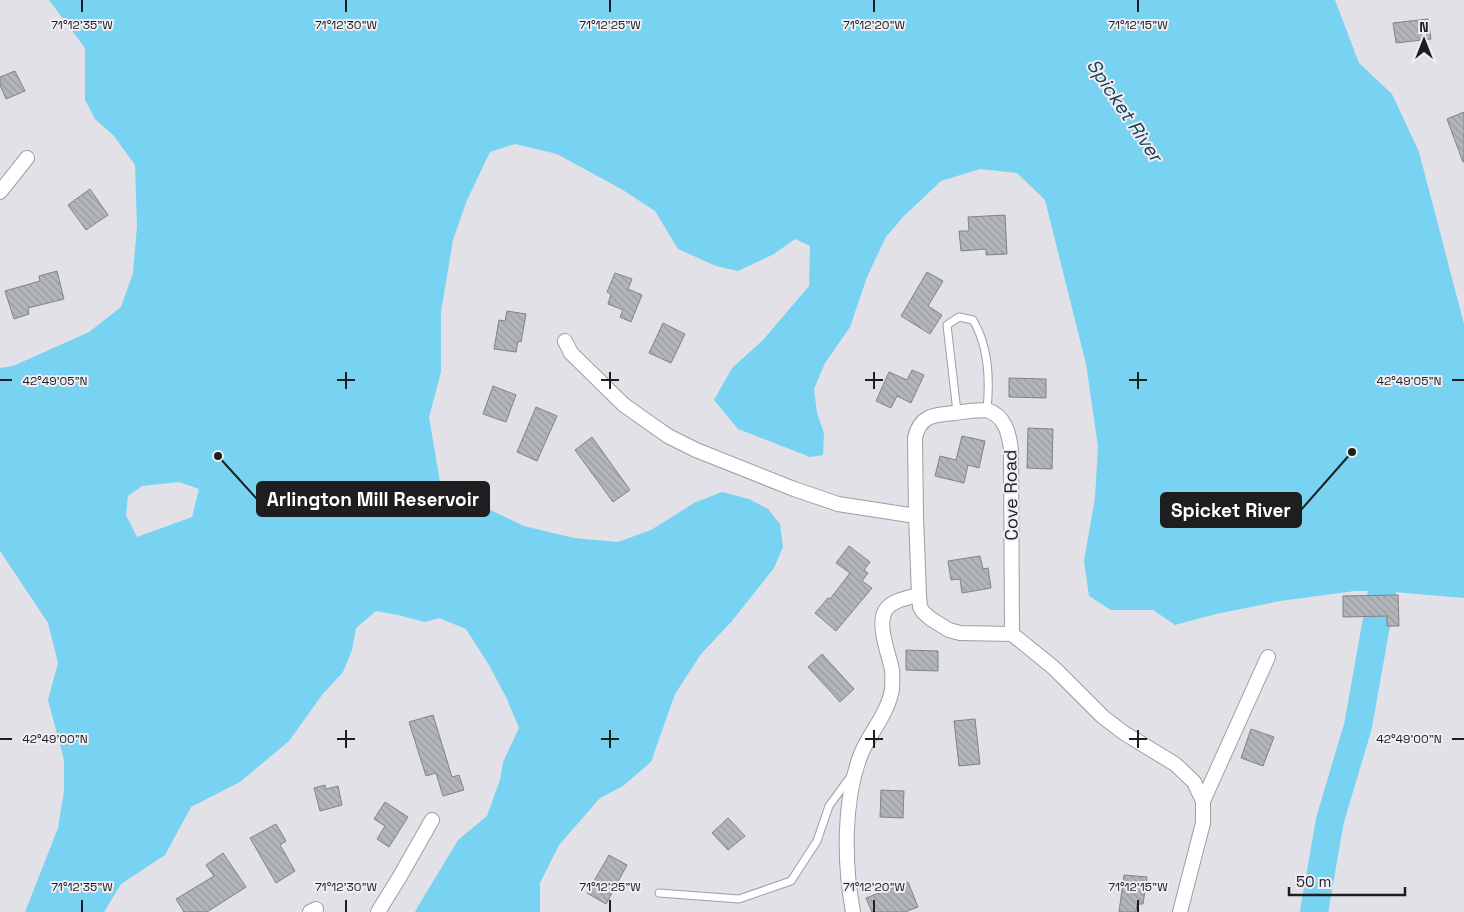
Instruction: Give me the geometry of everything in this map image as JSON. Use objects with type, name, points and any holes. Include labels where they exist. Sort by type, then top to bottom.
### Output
[{"type":"street","points":[[0,192],[27,158]]},
{"type":"street","points":[[568,347],[624,405],[668,436],[696,450],[794,489],[838,504],[916,516]]},
{"type":"street","points":[[987,410],[936,414],[928,417],[917,430],[915,438],[918,595],[923,612],[949,630],[960,633],[1012,634],[1054,668],[1104,717],[1132,738],[1175,764],[1194,782],[1203,801]]},
{"type":"street","name":"Cove Road","points":[[987,410],[994,412],[1005,425],[1011,450],[1012,634]]},
{"type":"street","points":[[853,912],[847,842],[852,787],[862,752],[889,702],[892,687],[892,672],[883,634],[885,611],[894,602],[918,595]]},
{"type":"street","points":[[1180,912],[1203,823],[1203,801],[1268,657]]},
{"type":"street","points":[[378,912],[432,820]]},
{"type":"lane","points":[[956,412],[947,325],[959,317],[973,320],[980,333],[986,352],[989,394],[987,410]]},
{"type":"lane","points":[[659,893],[739,899],[791,882],[817,841],[829,806],[856,770]]},
{"type":"water","points":[[49,0],[1335,0],[1359,63],[1392,94],[1419,152],[1464,324],[1464,598],[1382,591],[1355,591],[1280,601],[1216,614],[1175,625],[1153,610],[1111,610],[1089,596],[1084,561],[1095,498],[1098,446],[1086,364],[1045,200],[1017,173],[980,169],[941,181],[904,216],[886,237],[867,277],[850,327],[825,363],[814,389],[817,413],[824,433],[823,455],[810,457],[738,429],[714,400],[732,368],[763,340],[809,286],[810,246],[795,239],[774,254],[738,271],[716,266],[678,249],[655,211],[623,190],[557,154],[515,144],[490,152],[467,200],[453,240],[441,312],[441,372],[429,417],[440,482],[465,498],[524,526],[574,538],[618,542],[651,530],[694,503],[722,492],[749,499],[768,509],[780,524],[783,547],[774,568],[732,621],[701,654],[675,694],[651,762],[623,786],[600,798],[559,845],[540,883],[540,912],[415,912],[458,840],[487,816],[500,780],[503,762],[519,728],[506,697],[489,665],[466,629],[439,618],[425,622],[376,611],[356,628],[352,650],[343,672],[322,695],[289,741],[240,782],[191,807],[165,855],[121,884],[104,912],[25,912],[58,828],[64,791],[64,760],[48,700],[58,663],[48,623],[0,551],[0,368],[13,366],[89,332],[121,307],[133,273],[137,226],[135,165],[114,136],[95,119],[85,100],[85,48]],"holes":[[[179,482],[199,489],[192,517],[137,537],[126,515],[128,496],[142,486]]]},
{"type":"building","points":[[1428,19],[1431,39],[1396,43],[1393,23]]},
{"type":"building","points":[[15,71],[25,91],[6,99],[0,85],[0,77]]},
{"type":"building","points":[[1464,112],[1464,162],[1463,162],[1447,119]]},
{"type":"building","points":[[90,189],[108,215],[86,230],[68,205]]},
{"type":"building","points":[[1005,215],[1007,254],[986,255],[986,249],[961,251],[959,231],[969,231],[968,217]]},
{"type":"building","points":[[57,271],[64,299],[28,308],[29,314],[14,319],[5,291],[40,281],[39,276]]},
{"type":"building","points":[[927,272],[943,281],[928,306],[942,315],[930,334],[901,316]]},
{"type":"building","points":[[615,273],[632,279],[628,289],[642,295],[631,322],[620,317],[623,310],[608,304],[611,294],[607,292]]},
{"type":"building","points":[[507,311],[526,314],[521,342],[518,341],[516,352],[494,349],[499,320],[505,321]]},
{"type":"building","points":[[663,323],[685,334],[671,363],[649,353]]},
{"type":"building","points":[[912,370],[924,375],[911,403],[897,396],[891,408],[876,401],[889,372],[907,380]]},
{"type":"building","points":[[1009,378],[1046,379],[1046,398],[1009,397]]},
{"type":"building","points":[[493,386],[516,395],[506,422],[483,414]]},
{"type":"building","points":[[536,407],[557,416],[537,461],[517,452]]},
{"type":"building","points":[[1028,428],[1053,429],[1052,469],[1027,468]]},
{"type":"building","points":[[962,436],[985,441],[979,468],[968,465],[964,483],[935,476],[940,456],[956,460]]},
{"type":"building","points":[[592,437],[630,490],[613,502],[575,450]]},
{"type":"building","points":[[849,546],[870,562],[864,570],[868,573],[862,581],[872,588],[836,631],[815,613],[828,598],[830,599],[850,573],[836,563]]},
{"type":"building","points":[[980,556],[983,569],[988,568],[991,588],[962,593],[960,579],[951,580],[948,561]]},
{"type":"building","points":[[1398,595],[1399,626],[1387,626],[1387,616],[1343,617],[1343,596]]},
{"type":"building","points":[[906,650],[938,651],[938,671],[906,670]]},
{"type":"building","points":[[822,654],[854,689],[840,702],[808,667]]},
{"type":"building","points":[[433,715],[452,777],[459,775],[464,790],[443,796],[436,773],[426,776],[409,722]]},
{"type":"building","points":[[975,719],[980,764],[959,766],[954,721]]},
{"type":"building","points":[[1251,729],[1274,737],[1263,766],[1241,758]]},
{"type":"building","points":[[325,785],[326,789],[338,786],[342,805],[320,811],[314,788]]},
{"type":"building","points":[[881,790],[904,791],[903,818],[880,817]]},
{"type":"building","points":[[385,802],[408,817],[389,847],[377,839],[385,826],[374,819]]},
{"type":"building","points":[[728,818],[745,836],[728,850],[712,833]]},
{"type":"building","points":[[276,824],[286,841],[280,845],[295,871],[276,883],[250,838]]},
{"type":"building","points":[[223,853],[246,887],[207,912],[184,912],[176,899],[214,876],[206,865]]},
{"type":"building","points":[[609,855],[627,865],[606,904],[587,893]]},
{"type":"building","points":[[1124,875],[1147,877],[1143,904],[1137,904],[1136,912],[1119,912]]},
{"type":"building","points":[[908,882],[918,907],[905,912],[872,912],[866,898]]},
{"type":"waterway","name":"Spicket River","points":[[1314,912],[1330,820],[1358,726],[1382,591],[1374,554]]},
{"type":"place","name":"Spicket River","points":[[1352,452]]},
{"type":"place","name":"Arlington Mill Reservoir","points":[[218,456]]}]
